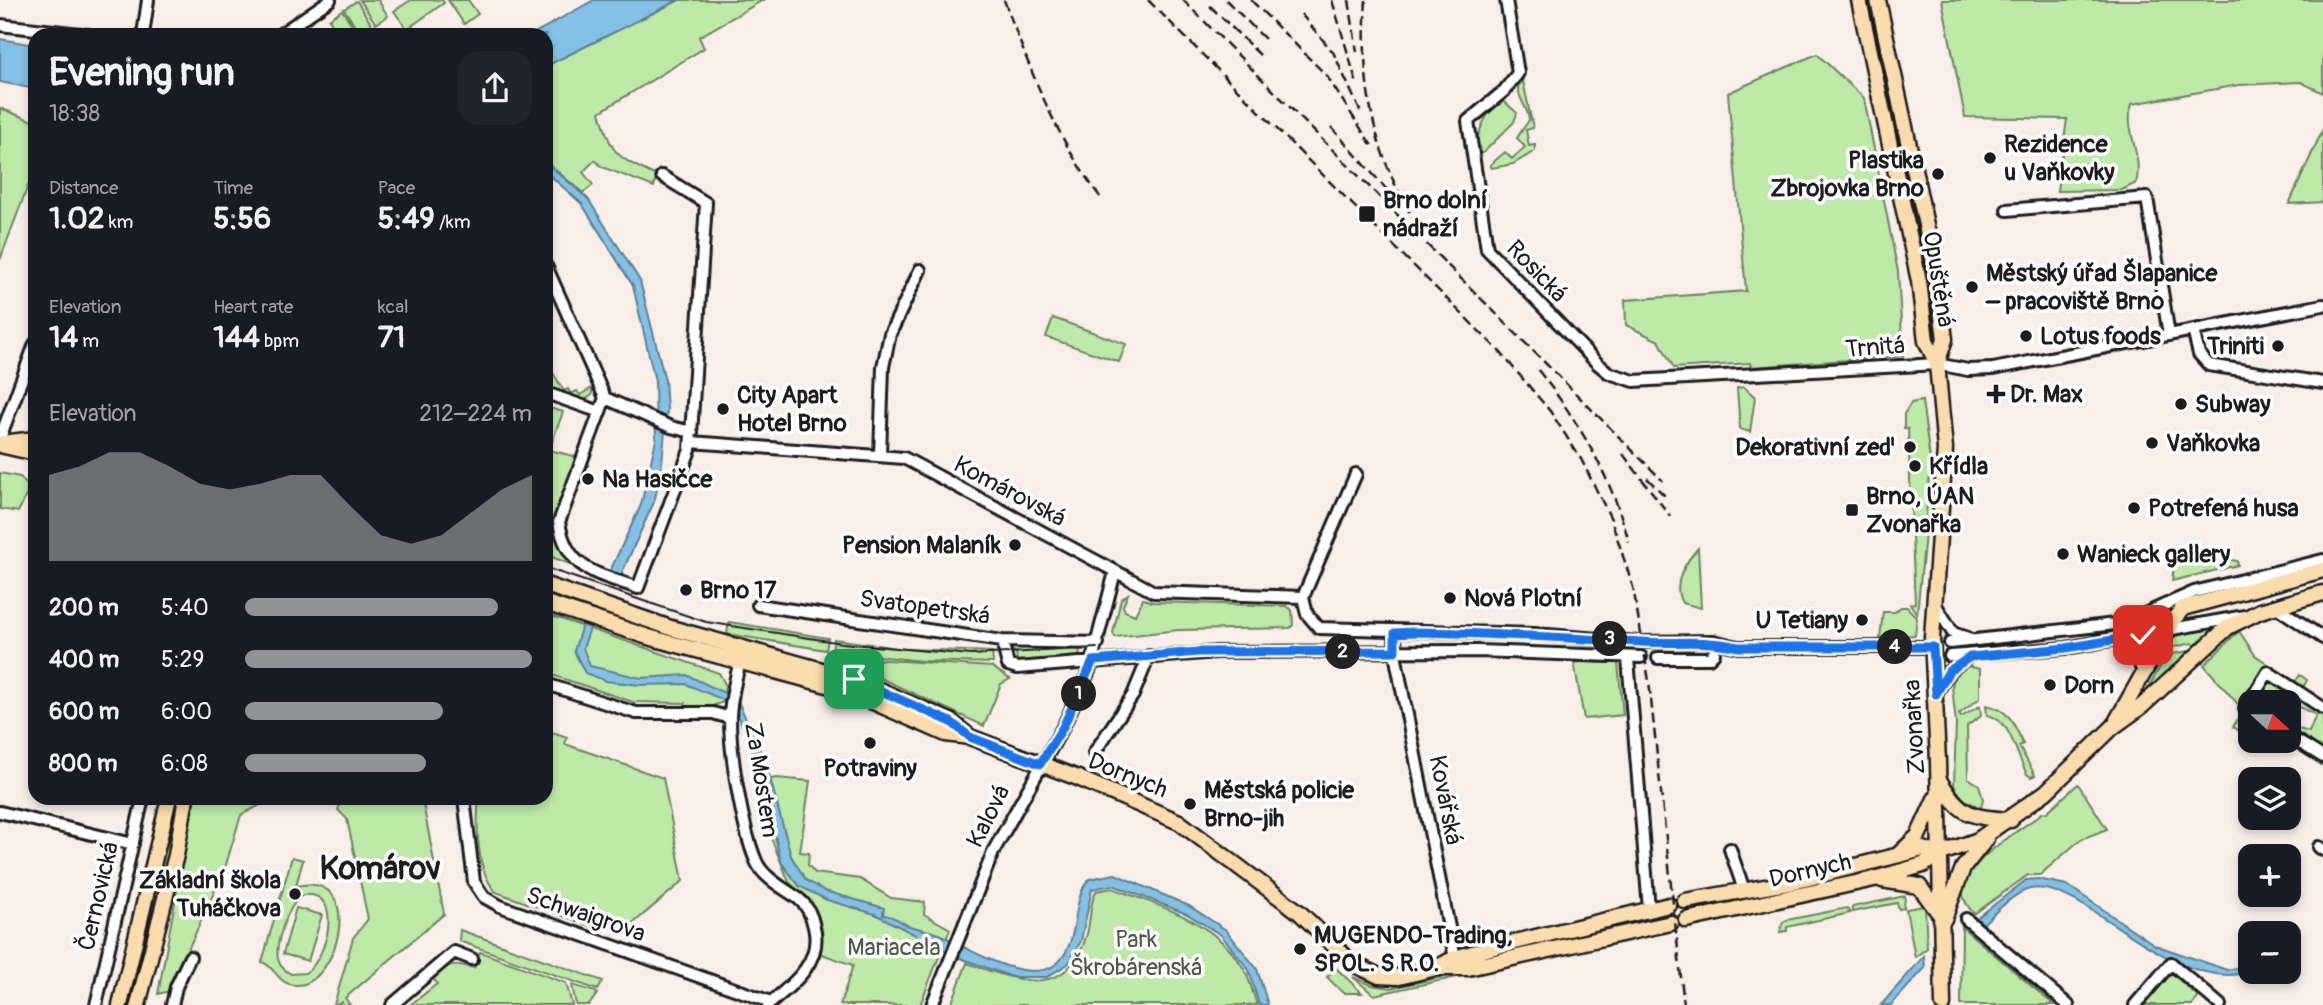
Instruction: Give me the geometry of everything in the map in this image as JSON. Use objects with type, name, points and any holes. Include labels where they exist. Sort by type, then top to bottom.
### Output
[{"type":"main road","name":"Opuštěná","points":[[1859,0],[1919,281],[1926,341],[1937,364]]},
{"type":"main road","name":"Opuštěná","points":[[1878,0],[1936,272],[1945,339],[1937,364]]},
{"type":"main road","name":"Zvonařka","points":[[1937,364],[1946,473],[1934,601],[1933,647],[1939,783],[1943,1005]]},
{"type":"main road","points":[[0,444],[28,440]]},
{"type":"main road","points":[[0,444],[28,451]]},
{"type":"main road","name":"Dornych","points":[[2113,727],[2144,678],[2178,612],[2190,605],[2323,569]]},
{"type":"main road","points":[[553,588],[741,656]]},
{"type":"main road","name":"Dornych","points":[[1686,920],[1874,879],[1923,865],[1939,854],[1968,845],[2011,820],[2046,792],[2113,727],[2142,706],[2218,634],[2248,616],[2323,593]]},
{"type":"main road","points":[[553,605],[648,637],[869,685],[951,722],[970,737]]},
{"type":"main road","name":"Dornych","points":[[741,656],[864,696],[946,734],[970,737],[1179,821],[1299,912],[1361,969],[1388,978],[1436,968],[1468,968],[1671,923]]},
{"type":"main road","points":[[1894,857],[1918,836],[1939,783],[1963,812],[1971,816],[2011,820]]},
{"type":"main road","name":"Černovická","points":[[120,1005],[167,805]]},
{"type":"main road","points":[[138,1005],[176,855],[185,805]]},
{"type":"main road","points":[[1941,922],[1963,869],[1994,831]]},
{"type":"main road","name":"Dornych","points":[[1685,901],[1923,849],[1939,854]]},
{"type":"main road","points":[[1874,879],[1909,882],[1919,886],[1929,896],[1941,922]]},
{"type":"main road","name":"Dornych","points":[[1436,968],[1455,958],[1669,905]]},
{"type":"street","points":[[144,28],[148,0]]},
{"type":"street","points":[[289,28],[330,0]]},
{"type":"street","name":"Rosická","points":[[1506,0],[1518,73],[1504,91],[1468,121],[1487,249],[1609,373],[1640,380]]},
{"type":"street","points":[[0,25],[28,28]]},
{"type":"street","points":[[553,281],[606,398],[559,522],[562,540],[576,564],[638,588],[691,437],[706,203],[662,176]]},
{"type":"street","points":[[2007,210],[2147,198],[2169,335]]},
{"type":"street","points":[[880,455],[883,367],[890,334],[919,270]]},
{"type":"street","name":"Trnitá","points":[[1640,380],[1937,364],[1968,370],[1993,369],[2323,304]]},
{"type":"street","points":[[2193,330],[2199,354],[2209,365],[2321,383]]},
{"type":"street","points":[[0,438],[28,363]]},
{"type":"street","points":[[553,395],[600,412]]},
{"type":"street","name":"Komárovská","points":[[606,398],[691,437],[783,449],[904,458],[1115,572],[1160,593],[1303,597]]},
{"type":"street","points":[[1356,474],[1303,597],[1307,614],[1319,628],[1395,633],[1497,633],[1639,642],[1713,641],[1738,647],[1933,647]]},
{"type":"street","points":[[1950,643],[2124,623],[2176,600],[2323,560]]},
{"type":"street","name":"Kalová","points":[[932,1005],[994,850],[1063,727],[1093,661],[1115,572]]},
{"type":"street","points":[[1934,601],[1953,632],[1975,639]]},
{"type":"street","name":"Svatopetrská","points":[[758,605],[1002,641],[1006,663],[1013,668],[1198,652],[1519,652],[1628,659],[1641,657]]},
{"type":"street","points":[[2275,606],[2323,638]]},
{"type":"street","points":[[1950,656],[1970,657],[2118,640],[2248,616]]},
{"type":"street","name":"Kovářská","points":[[1395,633],[1395,651],[1455,958]]},
{"type":"street","points":[[2118,640],[2129,644],[2137,652],[2143,665],[2144,678]]},
{"type":"street","points":[[1002,641],[1098,643]]},
{"type":"street","points":[[1658,658],[1709,658],[1714,653]]},
{"type":"street","name":"Za Mostem","points":[[741,656],[730,716],[750,846],[758,865],[803,902],[812,917],[817,938],[814,954],[802,975],[770,1004]]},
{"type":"street","points":[[1094,753],[1129,703],[1142,680],[1149,656]]},
{"type":"street","points":[[1936,694],[1949,671],[1970,657]]},
{"type":"street","points":[[1628,659],[1649,909]]},
{"type":"street","points":[[2257,690],[2268,672],[2296,690]]},
{"type":"street","points":[[553,686],[636,713],[713,713],[730,716]]},
{"type":"street","points":[[2301,694],[2323,708]]},
{"type":"street","points":[[2301,743],[2323,757]]},
{"type":"street","name":"Černovická","points":[[96,1005],[141,805]]},
{"type":"street","name":"Schwaigrova","points":[[465,805],[474,882],[484,897],[500,906],[770,1004]]},
{"type":"street","points":[[0,812],[133,844]]},
{"type":"street","points":[[1730,849],[1744,890]]},
{"type":"street","points":[[1966,919],[2068,1005]]},
{"type":"street","points":[[392,1005],[454,952],[472,958]]},
{"type":"street","points":[[172,1005],[176,987],[190,957]]},
{"type":"street","points":[[2135,1005],[2171,963],[2220,1005]]},
{"type":"green space","points":[[360,0],[378,0],[388,16],[376,24]]},
{"type":"green space","points":[[411,0],[442,0],[444,3],[408,28],[394,11]]},
{"type":"green space","points":[[448,0],[468,0],[478,14],[464,24]]},
{"type":"green space","points":[[679,0],[763,0],[699,37],[704,48],[600,112],[613,147],[624,159],[656,176],[654,187],[602,167],[595,160],[583,172],[593,185],[583,193],[553,168],[553,63]]},
{"type":"green space","points":[[1942,0],[2323,0],[2323,93],[2301,82],[2239,85],[2132,104],[2130,123],[2138,173],[2136,183],[2122,190],[2057,191],[2067,119],[1965,117]]},
{"type":"green space","points":[[357,1],[373,27],[356,28],[344,9]]},
{"type":"green space","points":[[342,10],[354,28],[335,28],[329,19]]},
{"type":"green space","points":[[1817,54],[1864,98],[1898,272],[1903,356],[1751,367],[1750,363],[1674,368],[1659,341],[1626,325],[1625,300],[1746,291],[1728,93]]},
{"type":"green space","points":[[1523,81],[1533,128],[1526,130],[1529,146],[1535,145],[1535,151],[1513,164],[1492,168],[1490,165],[1505,152],[1512,159],[1525,147],[1517,138],[1529,120],[1518,91],[1518,86]]},
{"type":"green space","points":[[1504,101],[1517,113],[1514,122],[1483,153],[1478,153],[1478,139],[1487,115]]},
{"type":"green space","points":[[0,108],[28,119],[28,186],[0,260]]},
{"type":"green space","points":[[2323,129],[2323,202],[2289,204]]},
{"type":"green space","points":[[1053,318],[1126,344],[1119,362],[1046,337]]},
{"type":"green space","points":[[553,373],[564,391],[568,389],[571,394],[577,391],[580,395],[592,388],[592,395],[581,402],[553,392]]},
{"type":"green space","points":[[1744,387],[1755,397],[1750,432],[1740,429],[1737,388]]},
{"type":"green space","points":[[1922,401],[1930,459],[1926,517],[1912,530],[1908,429],[1904,428],[1904,414],[1911,403]]},
{"type":"green space","points":[[553,409],[563,412],[553,439]]},
{"type":"green space","points":[[553,451],[577,457],[554,517],[566,546],[589,571],[553,558]]},
{"type":"green space","points":[[0,473],[20,477],[27,485],[27,494],[18,512],[0,509]]},
{"type":"green space","points":[[1926,524],[1917,614],[1910,604],[1915,603],[1912,536]]},
{"type":"green space","points":[[1698,548],[1701,608],[1682,603],[1678,588],[1681,573]]},
{"type":"green space","points":[[2180,552],[2237,561],[2238,565],[2172,581],[2175,559]]},
{"type":"green space","points":[[1128,594],[1123,606],[1125,611],[1135,615],[1143,599],[1153,602],[1286,606],[1292,610],[1293,625],[1290,628],[1179,630],[1115,637],[1113,633],[1121,599]]},
{"type":"green space","points":[[1901,607],[1907,607],[1917,618],[1915,635],[1880,638],[1883,612],[1895,612]]},
{"type":"green space","points":[[553,616],[719,673],[725,684],[723,702],[707,708],[686,708],[685,703],[633,702],[553,675]]},
{"type":"green space","points":[[729,622],[828,638],[826,650],[727,634]]},
{"type":"green space","points":[[2222,622],[2195,646],[2192,643],[2169,648],[2178,630]]},
{"type":"green space","points":[[2239,631],[2255,655],[2295,682],[2300,675],[2307,680],[2303,688],[2323,701],[2323,766],[2301,752],[2301,730],[2309,732],[2316,715],[2301,708],[2301,690],[2238,690],[2238,704],[2204,665]]},
{"type":"green space","points":[[834,639],[905,649],[992,652],[993,663],[922,661],[832,651]]},
{"type":"green space","points":[[1011,645],[1079,647],[1080,658],[1017,664],[1014,662],[1017,662],[1016,652],[1012,651]]},
{"type":"green space","points":[[2190,651],[2150,690],[2148,689],[2166,655]]},
{"type":"green space","points":[[842,657],[992,667],[1010,679],[1001,684],[984,726],[841,660]]},
{"type":"green space","points":[[1574,662],[1618,663],[1623,715],[1584,719]]},
{"type":"green space","points":[[1967,666],[1980,669],[1980,698],[1959,714],[1961,717],[1980,706],[1981,716],[1967,726],[1968,778],[1979,785],[1983,799],[1981,808],[1962,799],[1954,785],[1956,724],[1952,686],[1955,675]]},
{"type":"green space","points":[[1986,705],[2001,710],[2010,719],[2023,744],[2019,746],[2035,775],[2031,777],[2027,774],[2012,739],[2002,724],[1987,715]]},
{"type":"green space","points":[[553,732],[567,737],[565,744],[663,778],[683,881],[624,931],[614,927],[602,930],[496,892],[484,872],[479,848],[479,805],[553,805]]},
{"type":"green space","name":"Mariacela","points":[[776,778],[810,781],[800,852],[809,853],[808,865],[815,873],[860,879],[891,898],[925,902],[924,914],[950,929],[920,1005],[840,1005],[853,965],[819,953],[818,920],[810,902],[789,882],[769,833],[757,782]]},
{"type":"green space","points":[[2078,784],[2107,829],[2081,839],[2040,875],[2028,875],[1974,914],[1963,895],[1964,883],[1971,871],[1993,849],[2047,812]]},
{"type":"green space","points":[[172,805],[179,805],[165,878],[132,1005],[125,1003]]},
{"type":"green space","points":[[193,805],[260,805],[241,815],[224,871],[169,991],[158,994]]},
{"type":"green space","points":[[340,805],[423,805],[444,914],[345,998],[350,1005],[344,1005],[342,1002],[334,1005],[353,938],[368,919],[347,819],[338,810]]},
{"type":"green space","points":[[292,857],[303,860],[296,886],[318,886],[332,895],[339,911],[339,930],[333,950],[324,968],[311,981],[296,985],[285,982],[262,962]],"holes":[[[303,895],[317,897],[325,904],[328,915],[325,943],[312,967],[305,973],[291,974],[281,966],[277,955],[283,925],[298,899]]]},
{"type":"green space","name":"Park Škrobárenská","points":[[1112,888],[1186,917],[1218,938],[1244,969],[1257,1005],[951,1005],[967,963],[1022,979],[1054,977],[1067,969],[1078,955],[1087,934],[1096,891]]},
{"type":"green space","points":[[1905,896],[1904,908],[1899,909],[1897,903],[1852,912],[1852,907]]},
{"type":"green space","points":[[1925,906],[1927,948],[1915,957],[1906,909]]},
{"type":"green space","points":[[296,908],[322,915],[308,961],[283,954]]},
{"type":"green space","points":[[1847,908],[1850,913],[1787,927],[1787,931],[1780,932],[1783,922],[1787,920]]},
{"type":"green space","points":[[1962,927],[2054,1005],[1961,1005]]},
{"type":"green space","points":[[460,930],[603,981],[598,990],[459,941]]},
{"type":"green space","points":[[480,952],[566,983],[572,1005],[410,1005],[437,984],[432,977],[443,969],[452,965],[474,968]]},
{"type":"green space","points":[[1336,968],[1362,993],[1343,993],[1327,977]]},
{"type":"green space","points":[[1485,968],[1485,971],[1374,995],[1353,977],[1372,985],[1391,988]]},
{"type":"green space","points":[[2171,973],[2199,997],[2192,1005],[2143,1005]]},
{"type":"green space","points":[[572,985],[597,994],[589,1005],[576,1005]]},
{"type":"water","points":[[594,0],[679,0],[553,63],[553,28],[544,28]]},
{"type":"water","points":[[0,39],[28,44],[28,88],[0,82]]},
{"type":"water","points":[[553,168],[588,199],[640,281],[665,380],[667,410],[661,473],[654,502],[621,575],[610,571],[641,505],[656,440],[655,381],[633,286],[582,204],[553,178]]},
{"type":"water","points":[[582,625],[590,628],[583,648],[590,666],[641,678],[687,675],[737,699],[766,763],[791,856],[806,880],[825,891],[884,908],[883,915],[939,934],[1001,964],[1036,971],[1050,968],[1068,949],[1080,897],[1089,879],[1115,874],[1189,906],[1226,930],[1257,969],[1268,1005],[1259,1005],[1249,970],[1221,935],[1187,914],[1113,885],[1092,889],[1081,941],[1068,964],[1047,977],[1012,977],[960,958],[875,914],[827,900],[799,886],[781,862],[759,764],[737,713],[726,701],[686,684],[640,685],[606,681],[585,673],[574,651]]},
{"type":"water","points":[[2038,879],[2067,885],[2155,945],[2227,970],[2238,968],[2238,973],[2222,975],[2191,968],[2161,954],[2076,901],[2052,890],[2024,891],[2005,903],[1983,924],[1977,918],[2026,880]]},
{"type":"water","points":[[1924,956],[1925,968],[1891,1005],[1881,1005]]},
{"type":"tram line","points":[[553,570],[706,622],[842,643],[971,655],[1097,648]]},
{"type":"tram line","points":[[1738,647],[1933,647]]},
{"type":"railway","points":[[1004,0],[1057,128],[1101,198]]},
{"type":"railway","points":[[1148,0],[1501,353],[1550,411],[1581,459],[1611,519],[1633,587],[1649,681],[1684,1005]]},
{"type":"railway","points":[[1183,0],[1663,481]]},
{"type":"railway","points":[[1226,0],[1268,42]]},
{"type":"railway","points":[[1251,0],[1326,75],[1374,149]]},
{"type":"railway","points":[[1332,0],[1357,84]]},
{"type":"railway","points":[[1349,0],[1357,52]]},
{"type":"railway","points":[[1366,0],[1365,63],[1373,121],[1392,177],[1422,232]]},
{"type":"railway","points":[[1210,6],[1262,57]]},
{"type":"railway","points":[[1301,14],[1333,52],[1362,115]]},
{"type":"railway","points":[[1331,127],[1396,200]]},
{"type":"railway","points":[[1538,370],[1581,430],[1613,495],[1629,542]]},
{"type":"railway","points":[[1623,454],[1670,516]]},
{"type":"railway","points":[[1647,478],[1668,499]]},
{"type":"place","name":"Rezidence u Vaňkovky","points":[[1990,158]]},
{"type":"place","name":"Plastika Zbrojovka Brno","points":[[1938,174]]},
{"type":"place","name":"Brno dolní nádraží","points":[[1367,214]]},
{"type":"place","name":"Městský úřad Šlapanice – pracoviště Brno","points":[[1972,287]]},
{"type":"place","name":"Lotus foods","points":[[2026,336]]},
{"type":"place","name":"Triniti","points":[[2278,346]]},
{"type":"place","name":"Dr. Max","points":[[1996,394]]},
{"type":"place","name":"Subway","points":[[2181,404]]},
{"type":"place","name":"City Apart Hotel Brno","points":[[723,409]]},
{"type":"place","name":"Vaňkovka","points":[[2152,443]]},
{"type":"place","name":"Dekorativní zeď","points":[[1910,447]]},
{"type":"place","name":"Křídla","points":[[1915,466]]},
{"type":"place","name":"Na Hasičce","points":[[588,479]]},
{"type":"place","name":"Potrefená husa","points":[[2134,508]]},
{"type":"place","name":"Brno, ÚAN Zvonařka","points":[[1852,510]]},
{"type":"place","name":"Pension Malaník","points":[[1015,545]]},
{"type":"place","name":"Wanieck gallery","points":[[2063,554]]},
{"type":"place","name":"Brno 17","points":[[686,590]]},
{"type":"place","name":"Nová Plotní","points":[[1450,598]]},
{"type":"place","name":"U Tetiany","points":[[1862,620]]},
{"type":"place","name":"Dorn","points":[[2050,685]]},
{"type":"place","name":"Potraviny","points":[[870,743]]},
{"type":"place","name":"Městská policie Brno-jih","points":[[1190,804]]},
{"type":"place","name":"Základní škola Tuháčkova","points":[[295,894]]},
{"type":"place","name":"MUGENDO-Trading, SPOL. S R.O.","points":[[1300,949]]},
{"type":"district","name":"Komárov","points":[[380,868]]},
{"type":"route","points":[[854,679],[951,722],[970,737],[1040,764],[1063,727],[1093,661],[1198,652],[1395,651],[1395,633],[1414,632],[1534,634],[1639,642],[1713,641],[1738,647],[1933,647],[1936,694],[1949,671],[1960,661],[1970,657],[2099,644],[2143,635]]}]
